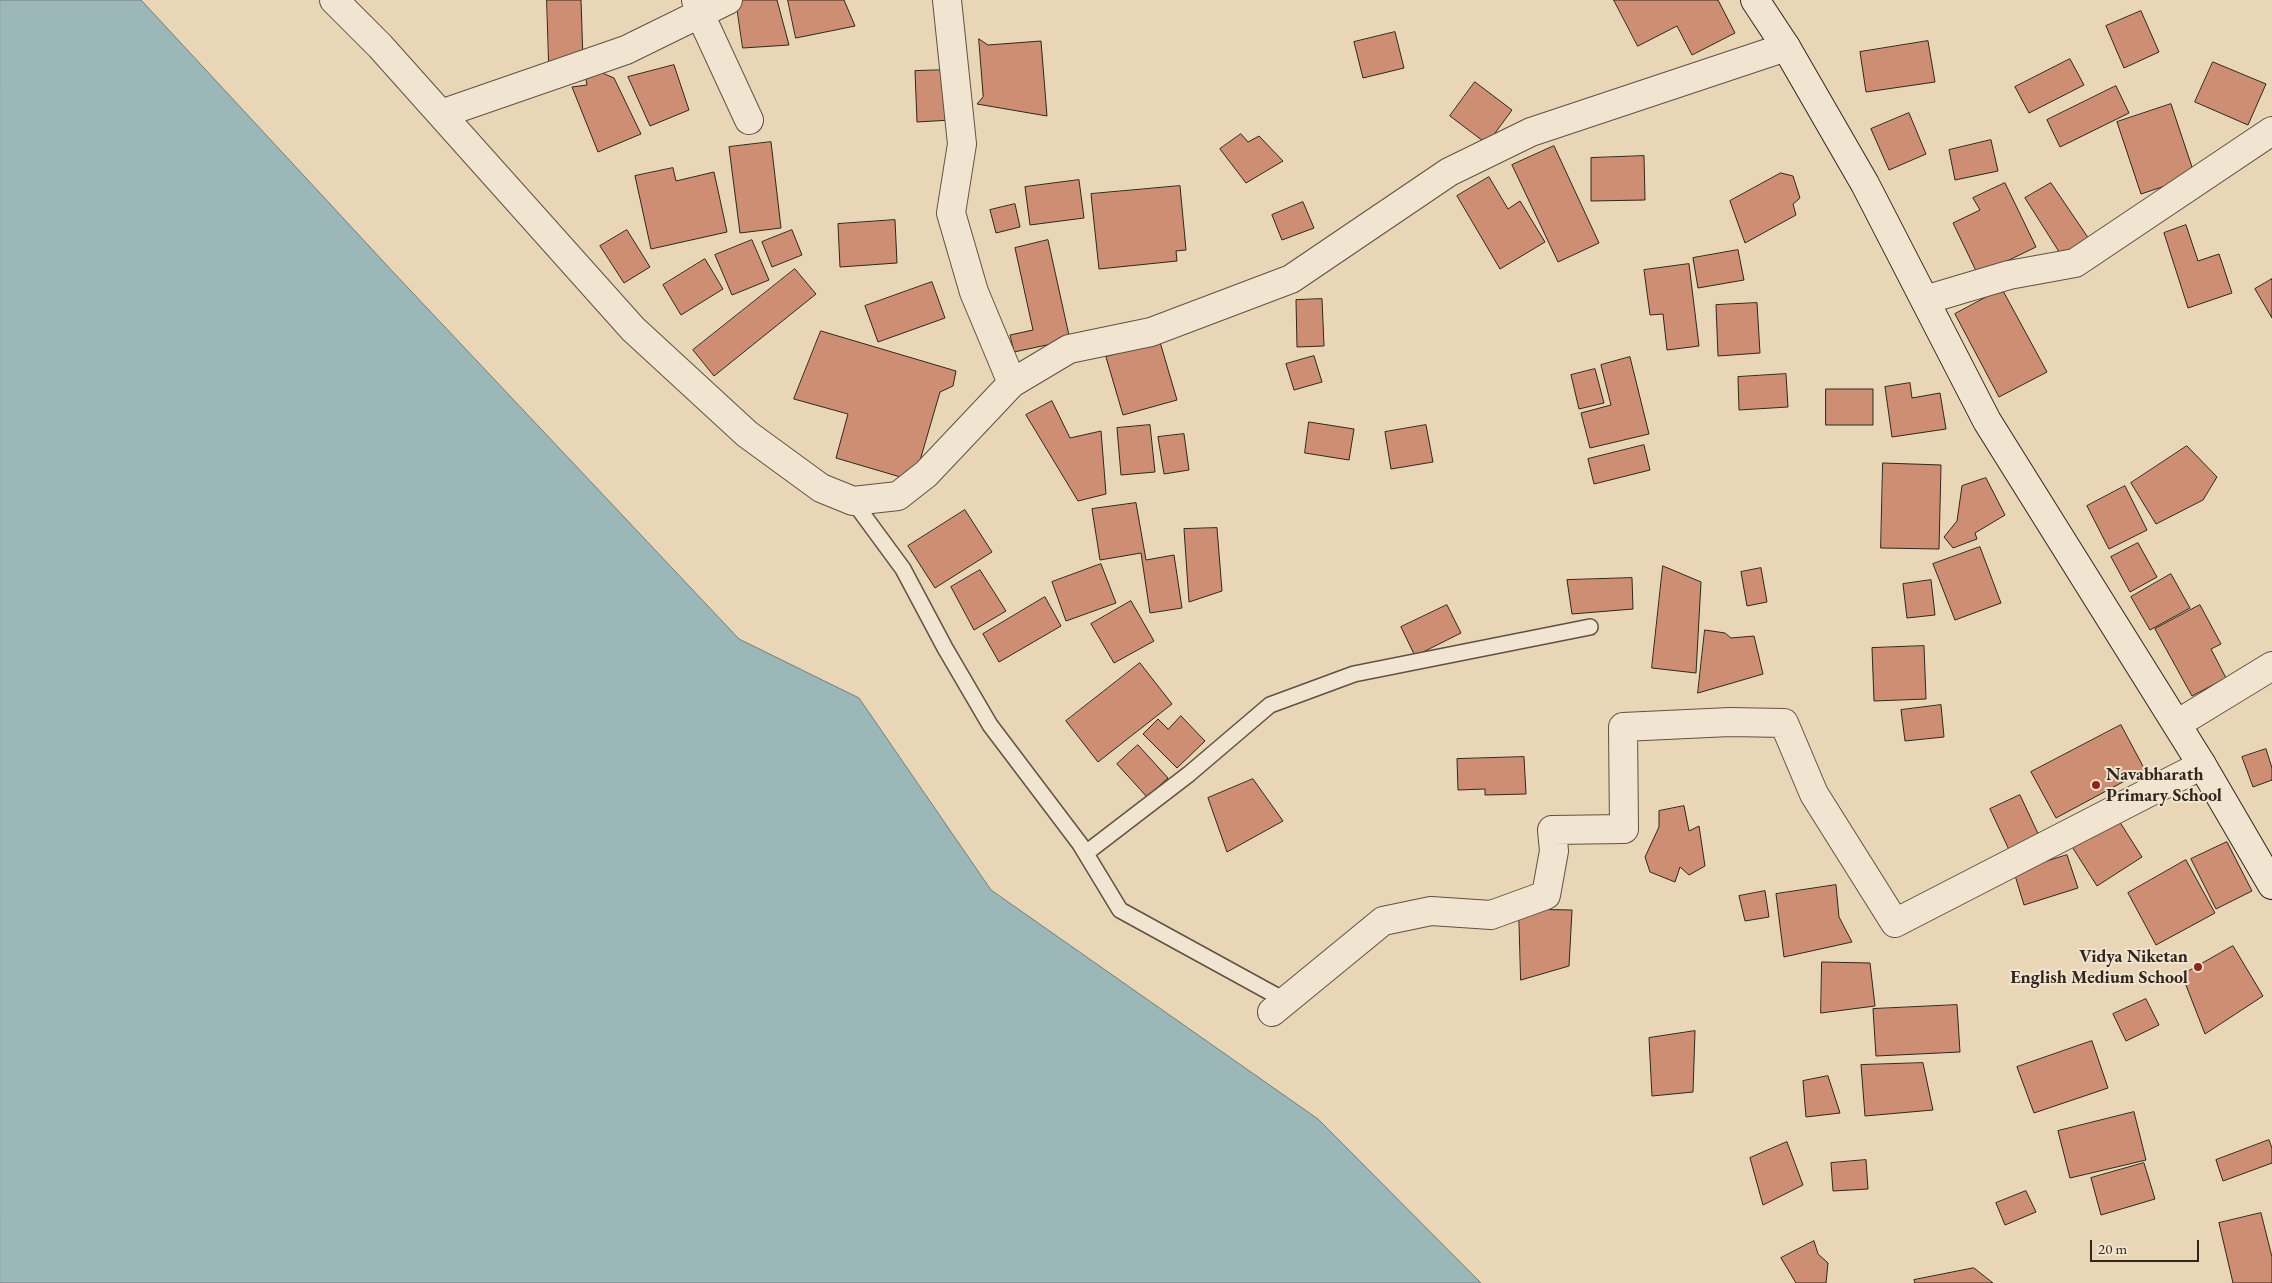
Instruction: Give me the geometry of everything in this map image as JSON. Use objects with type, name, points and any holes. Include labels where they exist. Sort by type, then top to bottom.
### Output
[{"type":"street","points":[[334,0],[380,46],[633,329],[747,434],[821,488],[853,501],[898,496],[926,474],[1012,382],[1069,349],[1151,332],[1291,279],[1449,172],[1531,132],[1786,47]]},
{"type":"street","points":[[441,114],[626,50],[698,7],[728,0]]},
{"type":"street","points":[[947,0],[962,144],[952,213],[974,292],[1012,382]]},
{"type":"street","points":[[1755,0],[1786,47],[1865,184],[1987,421],[2177,724],[2272,886]]},
{"type":"street","points":[[698,7],[749,120]]},
{"type":"street","points":[[1925,300],[2010,275],[2075,262],[2272,130]]},
{"type":"street","points":[[2177,724],[2272,666]]},
{"type":"street","points":[[1279,1006],[1383,921],[1431,910],[1491,915],[1546,895],[1554,850],[1552,830],[1624,829],[1623,727],[1730,722],[1784,723],[1814,794],[1895,923],[2202,765]]},
{"type":"lane","points":[[853,501],[903,568],[945,648],[990,725],[1086,853],[1120,910],[1279,1006]]},
{"type":"lane","points":[[1086,853],[1189,774],[1270,705],[1354,674],[1590,627]]},
{"type":"water","points":[[0,0],[141,0],[394,273],[739,639],[859,698],[991,890],[1318,1119],[1481,1283],[0,1283]]},
{"type":"building","points":[[547,0],[581,0],[583,61],[549,63]]},
{"type":"building","points":[[736,0],[777,0],[789,45],[743,48]]},
{"type":"building","points":[[788,0],[844,0],[855,26],[796,38]]},
{"type":"building","points":[[1614,0],[1718,0],[1735,33],[1692,55],[1677,26],[1638,46]]},
{"type":"building","points":[[2141,11],[2159,52],[2124,68],[2106,26]]},
{"type":"building","points":[[1395,32],[1404,68],[1363,78],[1354,42]]},
{"type":"building","points":[[979,39],[988,45],[1041,41],[1047,116],[977,104],[983,97]]},
{"type":"building","points":[[1928,41],[1935,82],[1866,92],[1860,52]]},
{"type":"building","points":[[2070,59],[2084,85],[2029,113],[2015,87]]},
{"type":"building","points":[[2213,62],[2266,84],[2248,125],[2195,102]]},
{"type":"building","points":[[674,65],[689,110],[650,126],[628,77]]},
{"type":"building","points":[[949,70],[951,120],[917,122],[915,71]]},
{"type":"building","points":[[600,72],[614,78],[641,134],[598,152],[572,87],[587,85],[585,75]]},
{"type":"building","points":[[1475,82],[1512,110],[1487,144],[1450,116]]},
{"type":"building","points":[[2116,86],[2129,113],[2060,147],[2047,120]]},
{"type":"building","points":[[2171,104],[2195,176],[2141,194],[2117,122]]},
{"type":"building","points":[[1909,113],[1926,154],[1889,170],[1871,129]]},
{"type":"building","points":[[1241,134],[1248,142],[1259,136],[1283,161],[1246,183],[1220,149]]},
{"type":"building","points":[[1991,140],[1998,171],[1955,180],[1949,150]]},
{"type":"building","points":[[771,142],[781,228],[740,233],[729,147]]},
{"type":"building","points":[[1554,146],[1599,243],[1558,262],[1512,165]]},
{"type":"building","points":[[1644,156],[1645,200],[1591,201],[1591,158]]},
{"type":"building","points":[[673,168],[676,181],[714,172],[727,232],[651,249],[635,176]]},
{"type":"building","points":[[1781,173],[1793,176],[1800,198],[1793,204],[1796,215],[1745,243],[1730,201]]},
{"type":"building","points":[[1489,177],[1508,209],[1520,201],[1545,242],[1500,269],[1457,196]]},
{"type":"building","points":[[1079,180],[1084,218],[1030,225],[1025,187]]},
{"type":"building","points":[[2005,183],[2036,247],[1978,275],[1953,223],[1980,210],[1973,198]]},
{"type":"building","points":[[2051,183],[2091,242],[2063,258],[2025,198]]},
{"type":"building","points":[[1180,186],[1186,250],[1176,251],[1177,261],[1099,269],[1091,194]]},
{"type":"building","points":[[1303,202],[1314,228],[1282,240],[1272,215]]},
{"type":"building","points":[[1015,204],[1020,227],[996,233],[990,210]]},
{"type":"building","points":[[895,220],[897,263],[840,267],[838,224]]},
{"type":"building","points":[[2186,225],[2198,261],[2219,254],[2232,293],[2188,308],[2164,233]]},
{"type":"building","points":[[627,230],[650,267],[624,283],[600,246]]},
{"type":"building","points":[[792,230],[802,255],[772,267],[762,242]]},
{"type":"building","points":[[752,240],[769,280],[732,295],[715,255]]},
{"type":"building","points":[[1048,240],[1070,340],[1014,352],[1010,335],[1033,330],[1015,248]]},
{"type":"building","points":[[1738,250],[1744,280],[1698,288],[1693,258]]},
{"type":"building","points":[[705,259],[723,289],[681,315],[663,285]]},
{"type":"building","points":[[1689,264],[1699,346],[1667,350],[1663,314],[1650,315],[1644,270]]},
{"type":"building","points":[[795,269],[816,294],[714,376],[693,350]]},
{"type":"building","points":[[2272,279],[2272,318],[2255,289]]},
{"type":"building","points":[[932,282],[945,318],[878,342],[865,306]]},
{"type":"building","points":[[2002,289],[2047,372],[1999,397],[1955,314]]},
{"type":"building","points":[[1322,299],[1324,346],[1297,347],[1296,300]]},
{"type":"building","points":[[1757,303],[1760,353],[1718,356],[1716,305]]},
{"type":"building","points":[[821,331],[956,371],[953,386],[940,392],[914,481],[836,458],[848,414],[794,399]]},
{"type":"building","points":[[1160,342],[1177,400],[1123,415],[1106,357]]},
{"type":"building","points":[[1314,356],[1322,382],[1294,390],[1286,364]]},
{"type":"building","points":[[1630,357],[1649,434],[1590,448],[1581,413],[1611,405],[1601,365]]},
{"type":"building","points":[[1595,369],[1604,403],[1579,409],[1571,375]]},
{"type":"building","points":[[1786,374],[1788,407],[1739,410],[1738,377]]},
{"type":"building","points":[[1910,383],[1912,398],[1940,393],[1946,429],[1892,437],[1885,387]]},
{"type":"building","points":[[1826,389],[1873,389],[1873,425],[1826,425]]},
{"type":"building","points":[[1052,401],[1070,438],[1101,431],[1106,494],[1078,501],[1026,415]]},
{"type":"building","points":[[1309,422],[1354,429],[1349,460],[1305,453]]},
{"type":"building","points":[[1150,425],[1155,472],[1121,475],[1117,428]]},
{"type":"building","points":[[1426,425],[1433,462],[1391,469],[1385,432]]},
{"type":"building","points":[[1184,434],[1189,470],[1164,474],[1158,437]]},
{"type":"building","points":[[1644,445],[1650,470],[1594,484],[1588,459]]},
{"type":"building","points":[[2187,446],[2217,477],[2203,500],[2156,524],[2131,483]]},
{"type":"building","points":[[1883,463],[1941,465],[1939,549],[1881,548]]},
{"type":"building","points":[[1986,478],[2005,515],[1975,533],[1977,539],[1953,548],[1944,537],[1957,521],[1962,486]]},
{"type":"building","points":[[2125,486],[2147,530],[2109,549],[2087,506]]},
{"type":"building","points":[[1136,503],[1146,560],[1174,555],[1182,608],[1150,613],[1141,553],[1100,560],[1092,509]]},
{"type":"building","points":[[965,510],[992,552],[935,588],[908,546]]},
{"type":"building","points":[[1217,528],[1222,591],[1189,602],[1184,529]]},
{"type":"building","points":[[2138,543],[2157,577],[2130,592],[2111,557]]},
{"type":"building","points":[[1980,547],[2001,603],[1955,620],[1933,564]]},
{"type":"building","points":[[1101,564],[1116,603],[1066,621],[1052,582]]},
{"type":"building","points":[[1663,566],[1701,582],[1696,673],[1652,668]]},
{"type":"building","points":[[1761,568],[1767,602],[1747,606],[1741,572]]},
{"type":"building","points":[[980,570],[1006,611],[974,630],[951,587]]},
{"type":"building","points":[[2171,574],[2190,608],[2150,630],[2131,597]]},
{"type":"building","points":[[1632,578],[1633,609],[1572,614],[1567,580]]},
{"type":"building","points":[[1931,580],[1935,615],[1907,618],[1903,584]]},
{"type":"building","points":[[1045,597],[1061,626],[999,662],[983,634]]},
{"type":"building","points":[[1131,601],[1154,641],[1114,663],[1091,624]]},
{"type":"building","points":[[1447,605],[1461,633],[1415,656],[1401,627]]},
{"type":"building","points":[[2200,605],[2221,644],[2211,649],[2226,678],[2192,696],[2155,629]]},
{"type":"building","points":[[1705,630],[1725,633],[1731,638],[1754,636],[1763,674],[1698,693]]},
{"type":"building","points":[[1924,646],[1926,699],[1874,701],[1872,648]]},
{"type":"building","points":[[1140,663],[1172,704],[1098,762],[1066,721]]},
{"type":"building","points":[[1941,705],[1944,737],[1905,741],[1901,710]]},
{"type":"building","points":[[1181,716],[1205,741],[1177,768],[1143,734],[1158,719],[1168,729]]},
{"type":"building","points":[[2121,725],[2145,770],[2056,818],[2031,772]]},
{"type":"building","points":[[1138,745],[1168,778],[1147,797],[1117,764]]},
{"type":"building","points":[[2266,749],[2272,768],[2272,780],[2253,787],[2242,757]]},
{"type":"building","points":[[1524,757],[1526,794],[1485,795],[1485,789],[1458,790],[1457,759]]},
{"type":"building","points":[[1253,779],[1283,821],[1227,852],[1208,798]]},
{"type":"building","points":[[2020,795],[2041,840],[2011,854],[1990,809]]},
{"type":"building","points":[[1684,806],[1689,831],[1699,826],[1705,866],[1689,875],[1680,867],[1675,882],[1650,872],[1645,857],[1659,827],[1659,811]]},
{"type":"building","points":[[2114,813],[2142,857],[2097,886],[2069,842]]},
{"type":"building","points":[[2227,842],[2252,891],[2216,909],[2191,859]]},
{"type":"building","points":[[2067,855],[2078,888],[2024,905],[2014,872]]},
{"type":"building","points":[[2186,860],[2215,913],[2156,945],[2128,893]]},
{"type":"building","points":[[1836,885],[1839,917],[1852,942],[1784,957],[1776,894]]},
{"type":"building","points":[[1765,891],[1769,917],[1745,921],[1739,896]]},
{"type":"building","points":[[1519,909],[1572,910],[1569,966],[1521,980]]},
{"type":"building","points":[[2233,946],[2263,996],[2205,1034],[2182,975]]},
{"type":"building","points":[[1822,962],[1870,963],[1875,1006],[1821,1013]]},
{"type":"building","points":[[2146,999],[2159,1025],[2126,1041],[2113,1014]]},
{"type":"building","points":[[1957,1005],[1960,1052],[1876,1056],[1873,1009]]},
{"type":"building","points":[[1695,1031],[1693,1092],[1652,1096],[1649,1038]]},
{"type":"building","points":[[2092,1041],[2108,1088],[2034,1113],[2017,1067]]},
{"type":"building","points":[[1923,1063],[1933,1110],[1865,1116],[1861,1065]]},
{"type":"building","points":[[1828,1076],[1840,1113],[1806,1117],[1803,1081]]},
{"type":"building","points":[[2134,1112],[2146,1160],[2070,1178],[2058,1131]]},
{"type":"building","points":[[2269,1140],[2272,1148],[2272,1163],[2223,1181],[2216,1160]]},
{"type":"building","points":[[1787,1142],[1803,1185],[1763,1205],[1750,1158]]},
{"type":"building","points":[[1866,1160],[1868,1189],[1833,1191],[1831,1163]]},
{"type":"building","points":[[2144,1163],[2155,1199],[2101,1215],[2091,1178]]},
{"type":"building","points":[[2026,1191],[2036,1212],[2005,1225],[1996,1203]]},
{"type":"building","points":[[2261,1213],[2272,1257],[2272,1283],[2233,1283],[2219,1223]]},
{"type":"building","points":[[1814,1241],[1818,1254],[1828,1263],[1826,1283],[1796,1283],[1781,1258]]},
{"type":"building","points":[[1974,1268],[1993,1283],[1915,1283],[1914,1280]]},
{"type":"place","name":"Navabharath Primary School","points":[[2096,785]]},
{"type":"place","name":"Vidya Niketan English Medium School","points":[[2198,967]]}]
